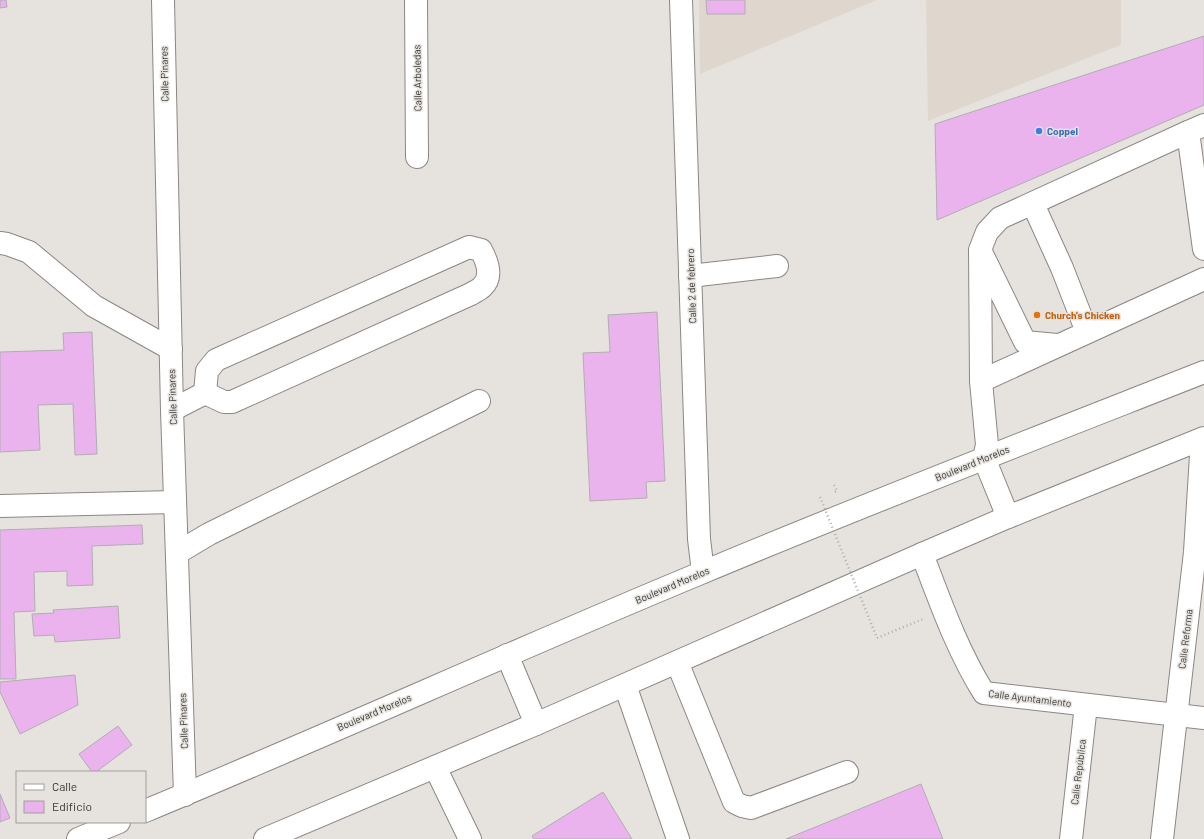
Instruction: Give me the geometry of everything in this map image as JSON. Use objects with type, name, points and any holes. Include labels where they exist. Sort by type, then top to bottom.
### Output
[{"type":"street","name":"Calle Pinares","points":[[163,0],[172,410],[185,795]]},
{"type":"street","name":"Calle Arboledas","points":[[416,0],[417,157]]},
{"type":"street","name":"Calle 2 de febrero","points":[[681,0],[699,539],[703,572]]},
{"type":"street","points":[[1008,517],[984,458],[987,445],[981,381],[980,250],[987,232],[1000,218],[1196,129],[1204,249]]},
{"type":"street","points":[[1033,204],[1062,268],[1088,332]]},
{"type":"street","points":[[0,243],[29,252],[94,306],[171,349]]},
{"type":"street","points":[[469,247],[481,250],[487,262],[488,276],[483,287],[471,294],[232,402],[224,402],[206,393],[207,371],[216,360],[469,247]]},
{"type":"street","points":[[980,250],[1025,342],[1059,345]]},
{"type":"street","points":[[690,276],[777,266]]},
{"type":"street","points":[[981,381],[1204,279]]},
{"type":"street","name":"Boulevard Morelos","points":[[146,811],[185,795],[507,654],[703,572],[984,458],[1204,372]]},
{"type":"street","points":[[172,410],[206,393]]},
{"type":"street","points":[[177,553],[208,534],[479,401]]},
{"type":"street","points":[[265,839],[536,724],[1008,517],[1203,439]]},
{"type":"street","name":"Calle Reforma","points":[[1162,839],[1176,716],[1200,552],[1203,439]]},
{"type":"street","points":[[0,506],[175,502]]},
{"type":"street","name":"Calle Ayuntamiento","points":[[922,554],[944,610],[973,675],[984,693],[1204,718]]},
{"type":"street","points":[[507,654],[536,724]]},
{"type":"street","points":[[677,662],[734,802],[751,808],[847,772]]},
{"type":"street","points":[[625,685],[678,839]]},
{"type":"street","name":"Calle República","points":[[1070,839],[1086,705]]},
{"type":"street","points":[[435,766],[470,839]]},
{"type":"street","points":[[78,839],[117,823]]},
{"type":"path","points":[[834,485],[838,491]]},
{"type":"path","points":[[820,497],[877,638],[944,610]]},
{"type":"shaded area","points":[[699,0],[877,0],[700,74]]},
{"type":"shaded area","points":[[926,0],[1121,0],[1121,45],[928,121]]},
{"type":"building","points":[[0,0],[6,0],[7,7],[0,8]]},
{"type":"building","points":[[706,0],[745,0],[745,14],[707,14]]},
{"type":"building","name":"Coppel","points":[[1204,36],[1204,105],[937,220],[935,124]]},
{"type":"building","points":[[657,312],[665,481],[646,482],[647,498],[590,501],[583,353],[610,352],[608,315]]},
{"type":"building","points":[[92,332],[97,454],[75,455],[73,404],[38,405],[40,450],[0,452],[0,352],[64,350],[63,333]]},
{"type":"building","points":[[142,525],[143,544],[92,546],[93,585],[67,586],[67,571],[34,572],[35,611],[14,612],[16,679],[0,679],[0,530]]},
{"type":"building","points":[[118,606],[120,638],[55,642],[54,635],[34,636],[32,614],[54,613],[53,610]]},
{"type":"building","points":[[75,675],[78,705],[20,734],[0,692],[0,682]]},
{"type":"building","points":[[118,726],[132,745],[97,771],[91,771],[79,754]]},
{"type":"building","points":[[921,784],[943,839],[786,839]]},
{"type":"building","points":[[603,792],[632,839],[534,839],[532,836]]},
{"type":"building","points":[[0,794],[10,818],[0,822]]},
{"type":"place","name":"Coppel","points":[[1039,131]]},
{"type":"place","name":"Church's Chicken","points":[[1037,315]]}]
